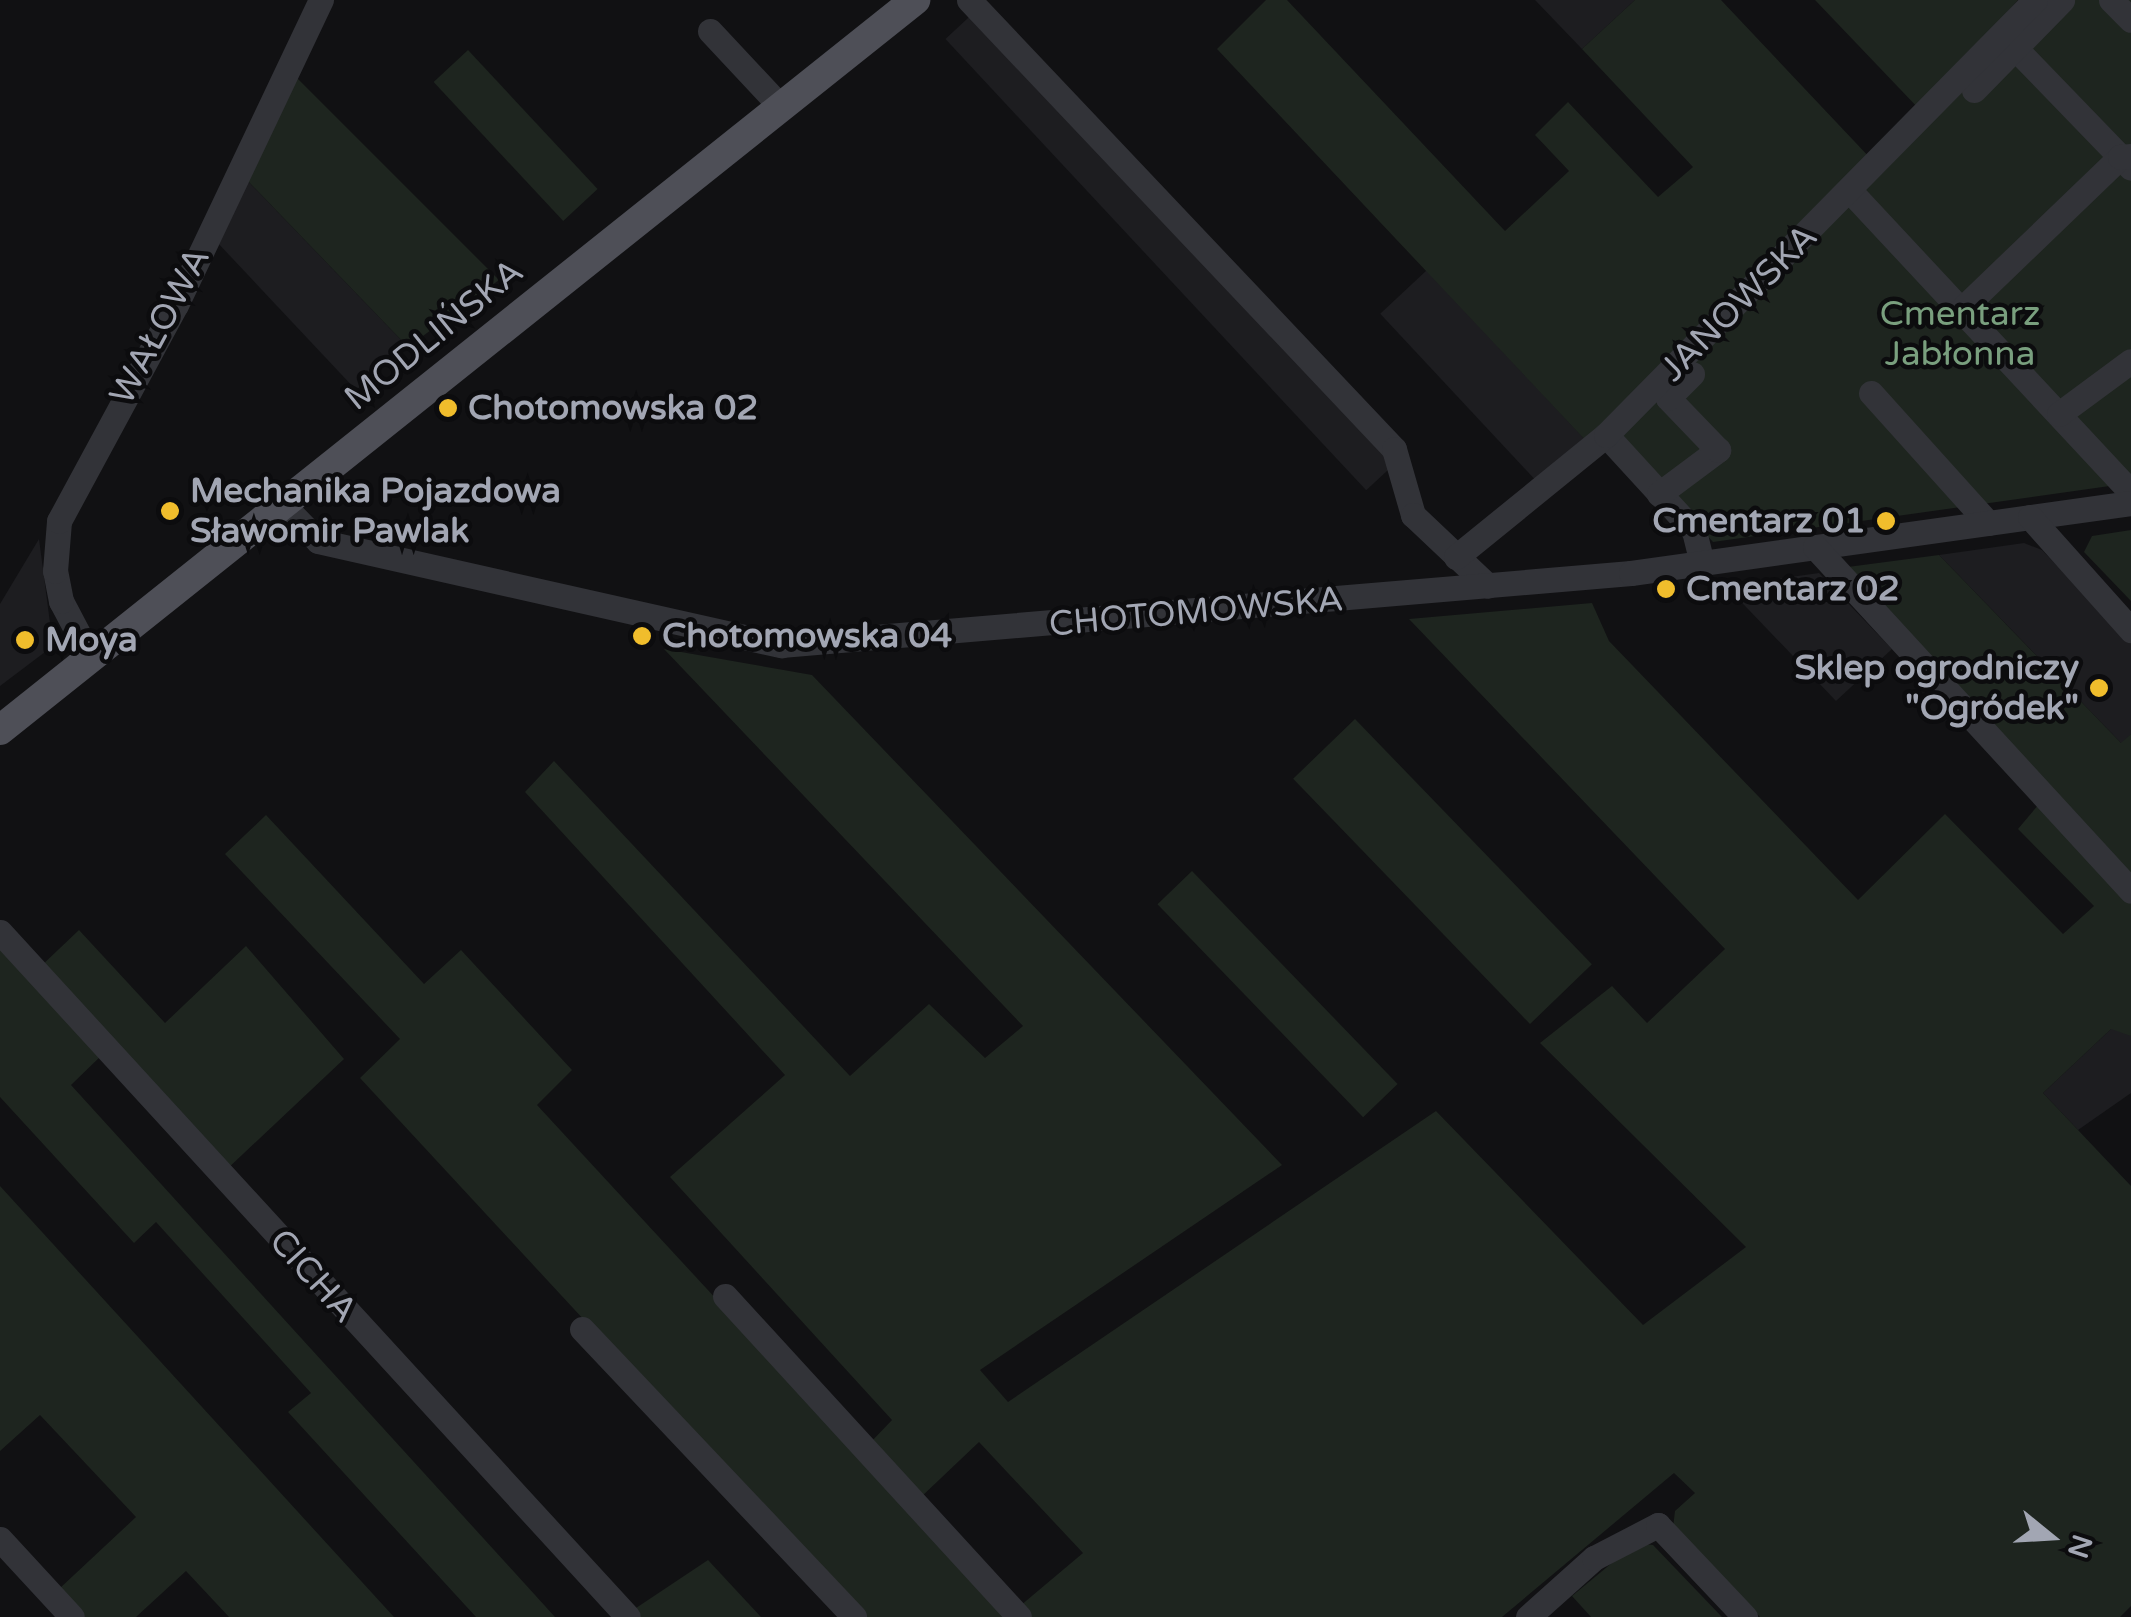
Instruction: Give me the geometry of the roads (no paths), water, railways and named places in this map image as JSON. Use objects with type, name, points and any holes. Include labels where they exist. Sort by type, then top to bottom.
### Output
[{"type":"main road","name":"MODLIŃSKA","points":[[0,730],[914,0]]},
{"type":"street","name":"WAŁOWA","points":[[90,656],[61,601],[55,570],[59,521],[176,305],[322,0]]},
{"type":"street","points":[[969,0],[1394,450],[1413,514],[1488,586]]},
{"type":"street","name":"JANOWSKA","points":[[1456,557],[1606,435],[1857,197],[2035,0]]},
{"type":"street","points":[[1659,494],[1718,450],[1668,398],[1857,197],[2016,49],[2062,0]]},
{"type":"street","points":[[2112,0],[2131,20]]},
{"type":"street","points":[[710,31],[781,107]]},
{"type":"street","points":[[1962,310],[2127,160],[2016,49]]},
{"type":"street","points":[[1857,197],[2131,492]]},
{"type":"street","points":[[2059,414],[2131,361]]},
{"type":"street","points":[[1871,393],[1988,523]]},
{"type":"street","points":[[1606,435],[1694,531],[1702,563]]},
{"type":"street","name":"CHOTOMOWSKA","points":[[284,505],[318,541],[781,644],[1488,586],[1702,563],[2131,503]]},
{"type":"street","points":[[2030,517],[2131,630]]},
{"type":"street","points":[[1815,547],[2131,892]]},
{"type":"street","name":"CICHA","points":[[0,932],[628,1617]]},
{"type":"street","points":[[724,1296],[1019,1617]]},
{"type":"street","points":[[582,1328],[854,1617]]},
{"type":"street","points":[[1528,1617],[1594,1558],[1658,1524],[1745,1617]]},
{"type":"street","points":[[0,1539],[72,1617]]},
{"type":"place","name":"Chotomowska 02","points":[[448,408]]},
{"type":"place","name":"Mechanika Pojazdowa Sławomir Pawlak","points":[[170,511]]},
{"type":"place","name":"Cmentarz 01","points":[[1886,521]]},
{"type":"place","name":"Cmentarz 02","points":[[1666,589]]},
{"type":"place","name":"Chotomowska 04","points":[[642,636]]},
{"type":"place","name":"Moya","points":[[25,640]]},
{"type":"place","name":"Sklep ogrodniczy \"Ogródek\"","points":[[2099,688]]},
{"type":"park label","name":"Cmentarz Jabłonna","points":[[1960,334]]}]
